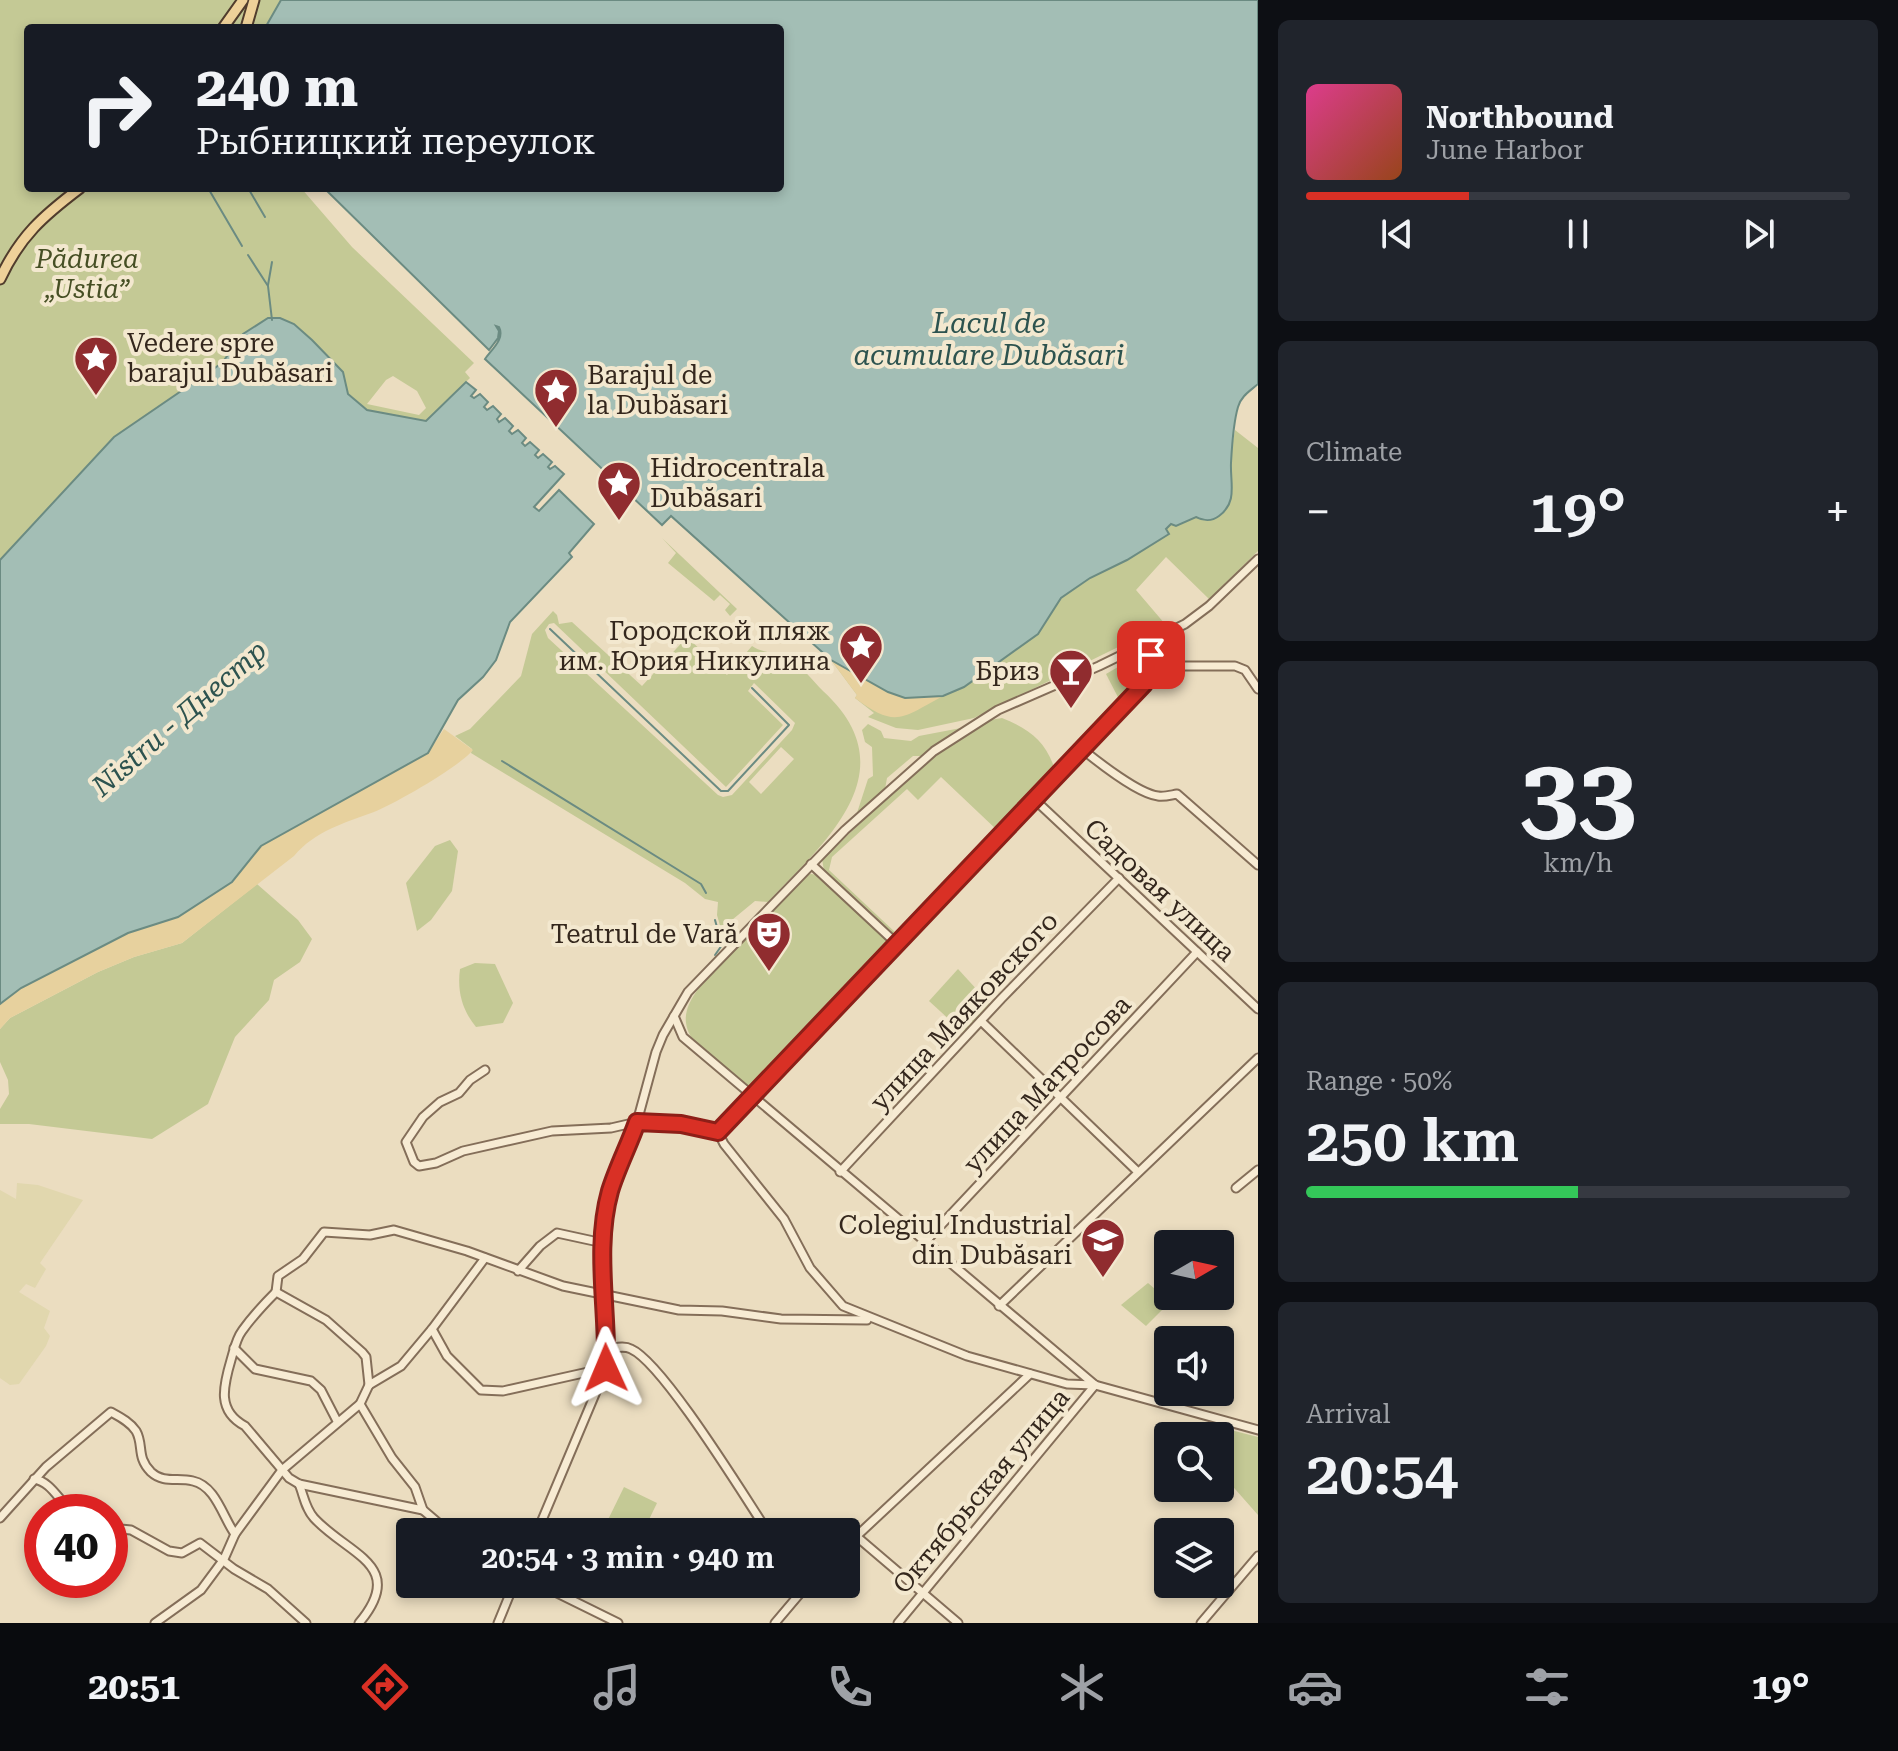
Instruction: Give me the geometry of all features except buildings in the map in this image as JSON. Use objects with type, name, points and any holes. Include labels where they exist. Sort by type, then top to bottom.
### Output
[{"type":"main road","points":[[226,24],[243,0]]},
{"type":"main road","points":[[247,24],[254,0]]},
{"type":"main road","points":[[0,279],[29,230],[75,192]]},
{"type":"street","points":[[543,1518],[606,1368],[603,1243],[611,1190],[637,1122],[656,1052],[688,992],[811,864],[866,811],[949,740],[1011,703],[1099,666],[1198,615],[1258,559]]},
{"type":"street","points":[[1145,643],[1154,662],[1151,676]]},
{"type":"street","points":[[1154,662],[1235,666],[1245,670],[1258,689]]},
{"type":"street","points":[[718,1132],[1151,676],[1179,665]]},
{"type":"street","points":[[1082,749],[1111,772],[1148,793],[1159,797],[1177,794],[1258,865]]},
{"type":"street","name":"Садовая улица","points":[[1034,799],[1258,1009]]},
{"type":"street","points":[[811,864],[897,944]]},
{"type":"street","name":"улица Маяковского","points":[[840,1172],[1119,878]]},
{"type":"street","name":"улица Матросова","points":[[925,1242],[1197,952]]},
{"type":"street","points":[[674,1016],[683,1037],[1095,1385]]},
{"type":"street","points":[[981,1021],[1138,1172]]},
{"type":"street","points":[[999,1306],[1258,1058]]},
{"type":"street","points":[[485,1070],[470,1080],[459,1093],[440,1102],[423,1117],[406,1142],[414,1162],[423,1167],[500,1141],[552,1131],[611,1128],[637,1122],[681,1124],[718,1132]]},
{"type":"street","points":[[718,1132],[724,1144],[784,1219],[810,1268],[843,1306],[967,1356],[1067,1384],[1095,1385],[1258,1430]]},
{"type":"street","points":[[1236,1188],[1258,1170]]},
{"type":"street","points":[[432,1518],[423,1510],[299,1484],[227,1411],[224,1384],[241,1332],[276,1292],[278,1276],[303,1259],[324,1232],[370,1235],[394,1230],[563,1286],[679,1310],[722,1311],[781,1319],[873,1320]]},
{"type":"street","points":[[518,1271],[540,1246],[557,1233],[603,1243]]},
{"type":"street","points":[[369,1385],[401,1366],[485,1258]]},
{"type":"street","points":[[155,1623],[201,1590],[224,1559],[235,1534],[282,1470],[360,1404],[369,1385],[366,1357],[362,1352],[326,1320],[276,1292]]},
{"type":"street","points":[[432,1329],[447,1356],[481,1390],[503,1391],[606,1368]]},
{"type":"street","points":[[607,1349],[626,1347],[634,1350],[660,1374],[758,1518]]},
{"type":"street","points":[[234,1348],[255,1369],[311,1381],[321,1390],[337,1421]]},
{"type":"street","points":[[860,1532],[1030,1374]]},
{"type":"street","name":"Октябрьская улица","points":[[898,1623],[1095,1385]]},
{"type":"street","points":[[360,1404],[392,1458],[415,1487],[423,1510]]},
{"type":"street","points":[[0,1518],[34,1479],[111,1412],[130,1424],[138,1434],[142,1460],[153,1474],[164,1479],[193,1480],[201,1485],[214,1496],[235,1534]]},
{"type":"street","points":[[34,1479],[46,1482],[55,1494]]},
{"type":"street","points":[[299,1484],[307,1507],[315,1518],[370,1566],[378,1578],[375,1601],[359,1623]]},
{"type":"street","points":[[128,1530],[169,1551],[182,1553],[200,1543],[234,1569],[268,1589],[306,1623]]},
{"type":"street","points":[[860,1539],[958,1623]]},
{"type":"street","points":[[1201,1623],[1258,1556]]},
{"type":"street","points":[[498,1623],[508,1598]]},
{"type":"street","points":[[567,1598],[618,1623]]},
{"type":"street","points":[[775,1623],[796,1598]]},
{"type":"shaded area","points":[[17,1183],[38,1185],[83,1200],[40,1263],[46,1269],[35,1288],[26,1284],[19,1292],[50,1311],[44,1328],[50,1336],[19,1384],[10,1385],[0,1378],[0,1190],[16,1199]]},
{"type":"green space","name":"Pădurea „Ustia”","points":[[0,0],[281,0],[267,24],[24,24],[24,192],[304,192],[352,247],[474,363],[465,372],[470,378],[426,421],[365,408],[0,808]],"holes":[[[393,376],[417,391],[426,408],[419,415],[367,404],[386,380]]]},
{"type":"green space","points":[[1235,430],[1258,448],[1258,551],[1209,599],[1166,557],[1136,590],[1165,624],[974,718],[918,730],[896,728],[868,717],[874,713],[855,698],[857,695],[831,660],[964,687],[1038,634],[1060,598],[1169,534],[1165,529],[1171,524],[1176,526],[1196,517],[1204,520],[1220,516]]},
{"type":"green space","points":[[662,538],[737,609],[730,616],[725,610],[730,604],[720,595],[714,601],[668,563],[676,553]]},
{"type":"green space","points":[[553,611],[559,624],[572,622],[642,686],[687,637],[727,675],[752,646],[787,657],[806,672],[848,721],[859,749],[859,777],[850,804],[813,855],[768,902],[755,901],[721,929],[717,915],[718,902],[705,899],[685,883],[471,753],[472,749],[455,736],[470,729],[521,676],[532,634]],"holes":[[[554,623],[726,787],[783,725],[748,691],[754,683],[795,723],[792,730],[732,795],[718,795],[548,638],[545,630]],[[781,747],[794,759],[761,794],[749,782]]]},
{"type":"green space","points":[[1139,659],[1150,665],[1149,673],[1121,703],[1106,674],[1130,660]]},
{"type":"green space","points":[[1002,718],[1035,737],[1047,751],[1055,770],[998,831],[941,777],[918,800],[907,789],[832,857],[829,870],[897,934],[893,935],[824,871],[822,859],[932,756],[990,720]]},
{"type":"green space","points":[[868,724],[881,731],[884,738],[911,741],[919,736],[961,728],[921,756],[913,756],[887,778],[885,789],[856,816],[868,779],[873,776],[872,747],[865,742],[862,730]]},
{"type":"green space","points":[[450,840],[458,851],[452,891],[431,920],[417,931],[406,883],[435,846]]},
{"type":"green space","points":[[805,875],[818,875],[887,940],[888,948],[757,1089],[751,1089],[693,1040],[686,1013],[699,988]]},
{"type":"green space","points":[[257,884],[298,920],[312,939],[300,962],[274,980],[269,1000],[235,1037],[208,1104],[152,1139],[29,1124],[0,1124],[0,1109],[9,1094],[8,1080],[0,1062],[0,1029],[10,1018],[98,972],[134,957],[182,943]]},
{"type":"green space","points":[[475,963],[495,964],[513,1003],[503,1023],[476,1027],[467,1014],[460,993],[460,969]]},
{"type":"green space","points":[[958,969],[990,1004],[964,1033],[929,1001]]},
{"type":"green space","points":[[1148,1283],[1154,1288],[1154,1310],[1162,1310],[1146,1326],[1121,1305]]},
{"type":"green space","points":[[1234,1431],[1258,1437],[1258,1515],[1234,1488]]},
{"type":"green space","points":[[624,1487],[657,1503],[650,1518],[609,1518]]},
{"type":"sand","name":"Городской пляж им. Юрия Никулина","points":[[831,660],[888,692],[905,698],[943,696],[899,717],[880,714],[855,698],[857,695]]},
{"type":"sand","points":[[444,729],[473,750],[441,775],[384,807],[311,840],[182,943],[134,957],[98,972],[10,1018],[0,1029],[0,1004],[21,988],[128,933],[178,917],[232,882],[261,846],[428,753]]},
{"type":"water","name":"Lacul de acumulare Dubăsari","points":[[281,0],[1258,0],[1258,384],[1241,400],[1236,414],[1229,505],[1213,519],[1196,517],[1176,526],[1171,524],[1166,529],[1169,534],[1090,578],[1061,598],[1038,634],[964,687],[943,696],[905,698],[888,692],[831,660],[671,516],[662,525],[485,359],[499,340],[499,327],[496,326],[498,338],[489,350],[328,192],[784,192],[784,24],[267,24]]},
{"type":"water","name":"Nistru - Днестр","points":[[268,318],[280,318],[294,324],[312,340],[343,372],[348,394],[367,410],[426,421],[466,382],[476,390],[471,396],[474,398],[480,394],[488,402],[484,407],[487,410],[493,406],[501,414],[497,419],[499,422],[505,418],[513,426],[509,431],[512,434],[518,430],[526,438],[522,443],[525,446],[530,442],[539,450],[535,455],[538,458],[543,454],[552,462],[548,467],[550,469],[555,466],[564,474],[534,507],[539,511],[559,490],[594,524],[569,553],[572,557],[510,622],[496,660],[458,700],[428,753],[261,846],[232,882],[178,917],[128,933],[21,988],[0,1004],[0,560],[114,437],[222,363],[243,334]]},
{"type":"waterway","points":[[210,192],[242,246]]},
{"type":"waterway","points":[[250,192],[265,217]]},
{"type":"waterway","points":[[248,255],[268,286],[272,320]]},
{"type":"waterway","points":[[268,285],[272,262]]},
{"type":"waterway","points":[[550,629],[721,791],[728,791],[789,725],[752,688]]},
{"type":"waterway","points":[[502,761],[701,884],[706,893]]},
{"type":"waterway","points":[[715,920],[722,945],[715,955]]},
{"type":"place","name":"Vedere spre barajul Dubăsari","points":[[96,397]]},
{"type":"place","name":"Barajul de la Dubăsari","points":[[556,429]]},
{"type":"place","name":"Hidrocentrala Dubăsari","points":[[619,522]]},
{"type":"place","name":"Городской пляж им. Юрия Никулина","points":[[861,685]]},
{"type":"place","name":"Бриз","points":[[1071,710]]},
{"type":"place","name":"Teatrul de Vară","points":[[769,973]]},
{"type":"place","name":"Colegiul Industrial din Dubăsari","points":[[1103,1279]]},
{"type":"route","points":[[606,1368],[603,1295],[606,1214],[611,1190],[637,1122],[681,1124],[718,1132],[1144,684],[1154,669],[1151,655]]}]
